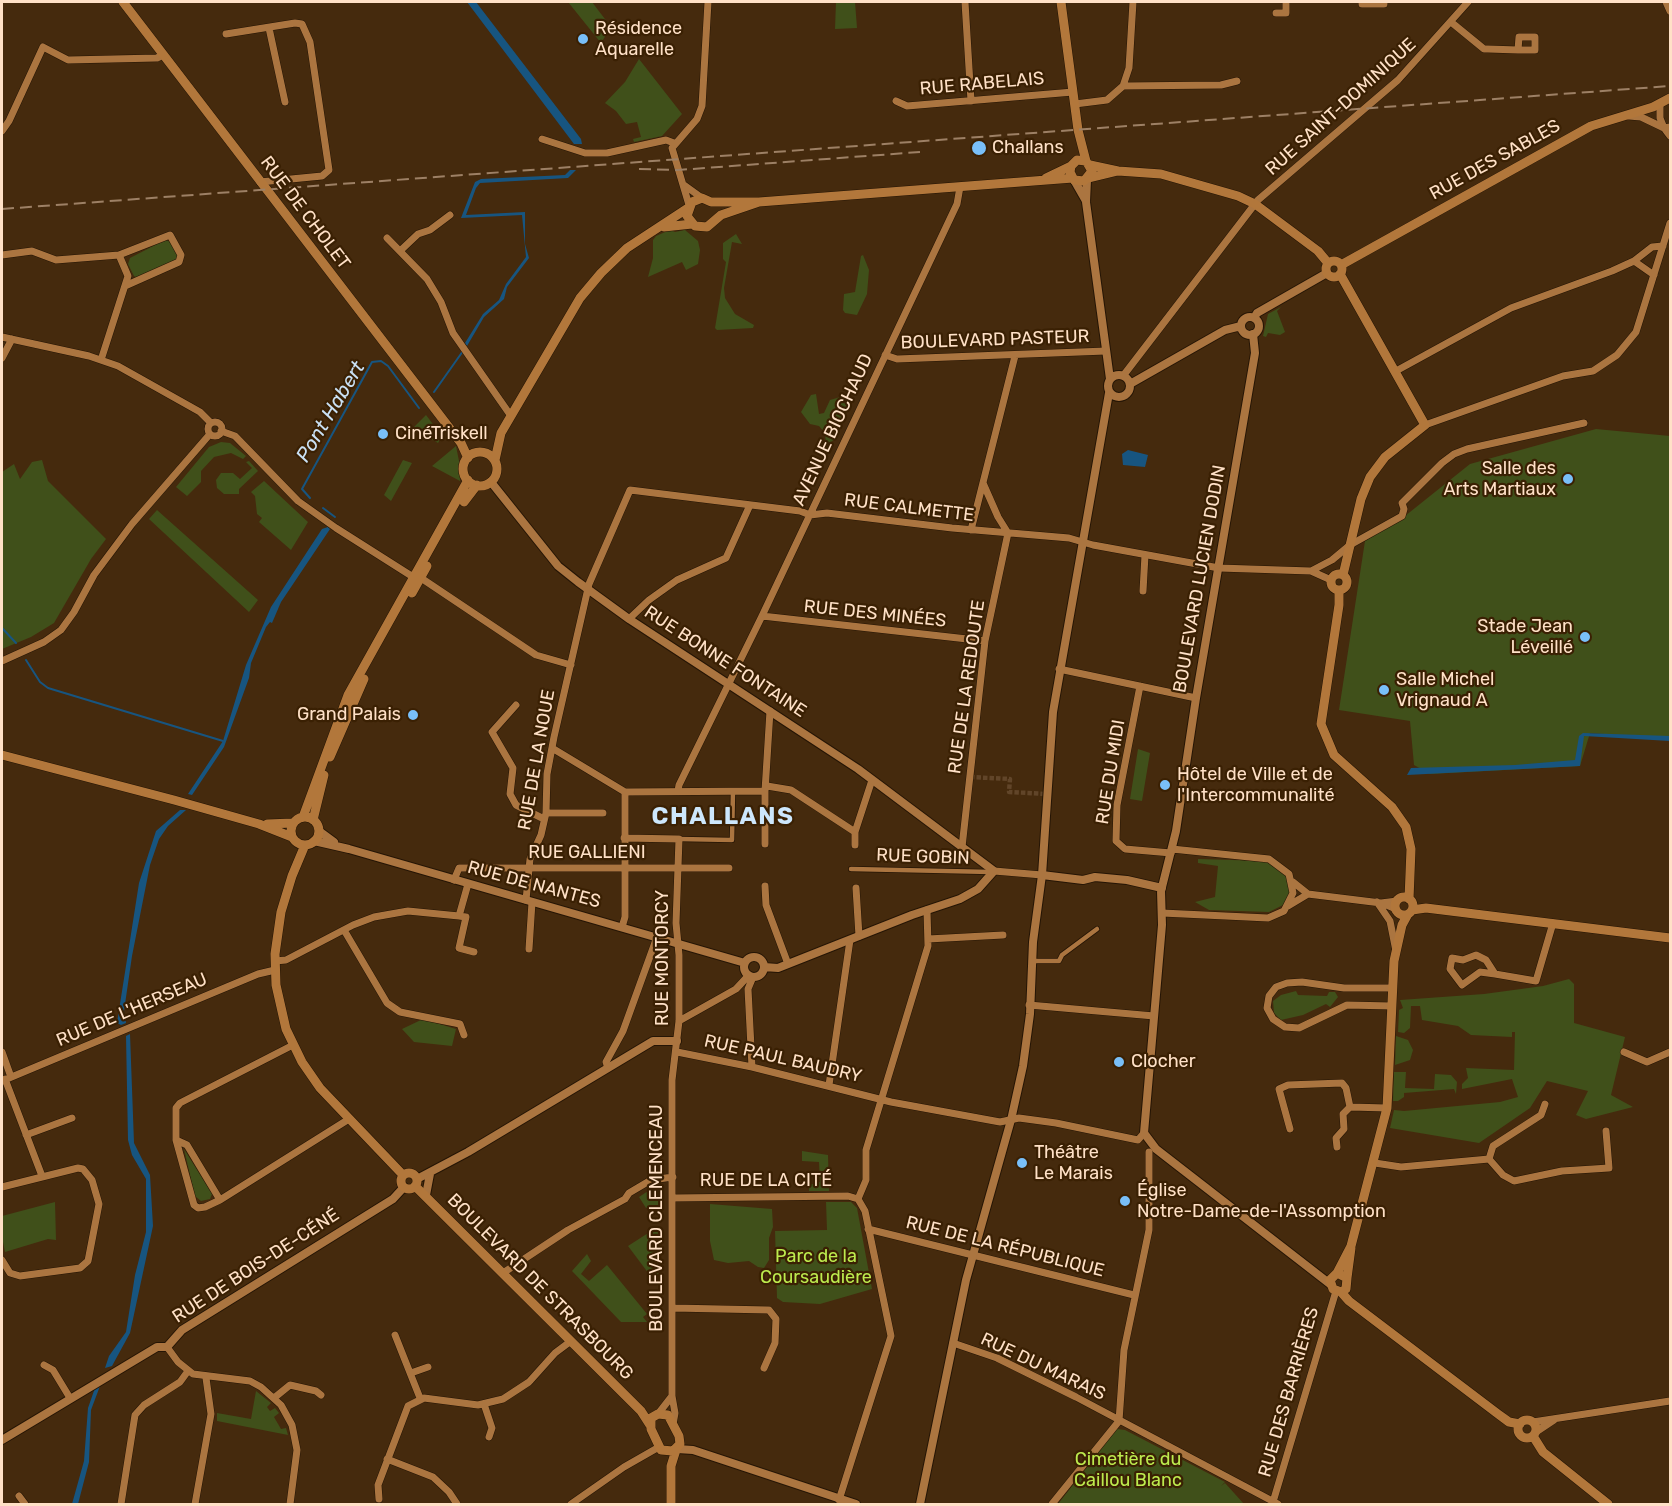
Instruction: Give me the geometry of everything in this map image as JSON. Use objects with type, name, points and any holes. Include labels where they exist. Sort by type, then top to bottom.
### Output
[{"type":"main road","name":"RUE DE CHOLET","points":[[123,2],[461,443],[475,454]]},
{"type":"main road","points":[[1061,2],[1079,132],[1092,171],[1088,179]]},
{"type":"main road","name":"RUE DES SABLES","points":[[1341,269],[1591,126],[1670,99]]},
{"type":"main road","points":[[1073,179],[1072,164],[1079,132]]},
{"type":"main road","points":[[1036,182],[1072,164],[1088,163],[1118,171],[1161,174],[1238,196],[1255,204],[1318,251],[1333,276],[1341,269]]},
{"type":"main road","points":[[472,483],[491,482],[496,474],[495,460],[501,433],[556,337],[593,281],[621,254],[689,206],[707,200],[759,202],[1073,179],[1081,182],[1118,171]]},
{"type":"main road","points":[[707,200],[716,209],[716,217]]},
{"type":"main road","points":[[689,206],[687,216],[698,228],[707,227],[716,217],[759,202]]},
{"type":"main road","points":[[658,228],[692,224]]},
{"type":"main road","points":[[1328,268],[1335,261],[1341,269],[1425,425],[1385,457],[1370,477],[1361,499],[1343,575],[1348,583],[1339,591]]},
{"type":"main road","points":[[472,483],[464,466],[501,433]]},
{"type":"main road","points":[[475,454],[495,460]]},
{"type":"main road","points":[[259,824],[293,823],[303,817],[348,695],[472,483]]},
{"type":"main road","points":[[1339,591],[1332,587],[1331,580],[1336,574],[1343,575]]},
{"type":"main road","points":[[302,841],[319,831],[314,820],[323,778],[354,698],[417,578]]},
{"type":"main road","points":[[1339,591],[1340,605],[1322,708],[1323,732],[1334,755],[1400,816],[1410,837],[1409,881],[1396,951],[1392,988],[1388,1108],[1340,1286]]},
{"type":"main road","name":"RUE DE NANTES","points":[[2,755],[259,824],[302,841]]},
{"type":"main road","points":[[303,817],[314,820]]},
{"type":"main road","points":[[293,823],[302,841],[278,932],[275,966],[279,1004],[293,1045],[310,1076],[403,1175]]},
{"type":"main road","points":[[1404,906],[1671,938]]},
{"type":"main road","points":[[411,1173],[416,1183],[411,1189],[404,1187],[401,1180],[403,1175],[411,1173]]},
{"type":"main road","name":"BOULEVARD DE STRASBOURG","points":[[416,1183],[641,1411],[661,1449]]},
{"type":"main road","points":[[1351,1246],[1336,1274],[1340,1286],[1354,1304],[1509,1422],[1520,1424]]},
{"type":"main road","points":[[641,1411],[668,1415],[679,1436],[671,1467],[671,1504]]},
{"type":"main road","points":[[650,1425],[651,1418],[657,1414]]},
{"type":"main road","points":[[1534,1430],[1522,1437],[1518,1429],[1525,1420],[1534,1430],[1543,1452],[1608,1504]]},
{"type":"main road","points":[[671,1467],[661,1449],[676,1449]]},
{"type":"street","points":[[689,206],[672,153],[674,143],[697,119],[702,106],[708,2]]},
{"type":"street","points":[[965,2],[971,101]]},
{"type":"street","points":[[1075,104],[1107,100],[1123,86],[1129,68],[1133,2]]},
{"type":"street","points":[[1276,13],[1286,13],[1286,2]]},
{"type":"street","points":[[1362,2],[1362,4],[1384,4],[1384,2]]},
{"type":"street","name":"RUE SAINT-DOMINIQUE","points":[[1122,375],[1255,204],[1398,80],[1468,2]]},
{"type":"street","points":[[1666,2],[1671,11]]},
{"type":"street","points":[[1451,22],[1484,49],[1518,50]]},
{"type":"street","points":[[226,34],[302,24],[310,42],[329,170],[322,176],[260,182]]},
{"type":"street","points":[[269,28],[285,102]]},
{"type":"street","points":[[2,131],[9,121],[42,47],[68,60],[157,58],[163,55]]},
{"type":"street","points":[[1123,86],[1209,85],[1237,81]]},
{"type":"street","name":"RUE RABELAIS","points":[[896,100],[907,106],[1073,92]]},
{"type":"street","points":[[1660,104],[1660,118],[1671,136]]},
{"type":"street","points":[[1623,115],[1641,117],[1667,127]]},
{"type":"street","points":[[542,139],[580,152],[607,153],[666,140],[674,143]]},
{"type":"street","points":[[1073,179],[1086,202]]},
{"type":"street","points":[[920,1504],[972,1255],[1011,1120],[1023,1066],[1059,669],[1109,393],[1107,386],[1110,379],[1086,202],[1088,179]]},
{"type":"street","points":[[684,185],[707,200]]},
{"type":"street","name":"AVENUE BIOCHAUD","points":[[678,791],[957,204],[960,187]]},
{"type":"street","points":[[400,251],[418,234],[430,230],[450,215]]},
{"type":"street","points":[[1425,425],[1563,376],[1585,374],[1610,360],[1633,337],[1671,223]]},
{"type":"street","points":[[2,255],[32,251],[56,260],[119,255],[170,235],[181,255],[179,262],[125,286]]},
{"type":"street","points":[[387,238],[427,279],[460,346],[511,416]]},
{"type":"street","points":[[1396,371],[1511,308],[1634,261],[1652,247],[1663,246]]},
{"type":"street","points":[[101,360],[128,276],[119,255]]},
{"type":"street","points":[[1634,261],[1653,275]]},
{"type":"street","points":[[1254,318],[1257,312],[1328,268]]},
{"type":"street","points":[[1130,384],[1225,330],[1240,326],[1244,319],[1254,318]]},
{"type":"street","points":[[1240,326],[1245,333],[1253,334],[1258,325],[1254,318]]},
{"type":"street","name":"BOULEVARD LUCIEN DODIN","points":[[1141,1137],[1154,1016],[1162,888],[1176,831],[1196,698],[1256,351],[1253,334]]},
{"type":"street","points":[[2,337],[101,360],[155,385],[200,412],[211,423],[219,423],[221,431]]},
{"type":"street","points":[[2,358],[12,339]]},
{"type":"street","name":"BOULEVARD PASTEUR","points":[[885,354],[897,359],[1107,355]]},
{"type":"street","points":[[1107,355],[1130,384],[1129,392],[1123,397],[1116,397],[1109,393]]},
{"type":"street","points":[[971,530],[1016,356]]},
{"type":"street","points":[[1110,379],[1122,375]]},
{"type":"street","points":[[210,434],[208,428],[211,423]]},
{"type":"street","points":[[1311,571],[1332,560],[1350,545],[1402,516],[1404,509],[1402,503],[1442,463],[1455,454],[1521,436],[1584,423]]},
{"type":"street","points":[[210,434],[217,435],[221,431]]},
{"type":"street","points":[[221,431],[236,436],[287,490],[308,508],[536,655],[571,664]]},
{"type":"street","points":[[2,661],[53,637],[67,623],[88,586],[132,524],[210,434]]},
{"type":"street","name":"RUE BONNE FONTAINE","points":[[491,482],[558,566],[589,590],[629,620],[872,780],[994,871]]},
{"type":"street","points":[[983,483],[1001,523],[1008,532]]},
{"type":"street","name":"RUE CALMETTE","points":[[630,490],[800,511],[810,515],[827,513],[971,530],[1069,538],[1081,543],[1219,568],[1311,571]]},
{"type":"street","name":"RUE DE LA NOUE","points":[[529,950],[529,868],[545,816],[547,774],[552,748],[589,584],[630,490]]},
{"type":"street","points":[[629,620],[677,580],[726,558],[750,505]]},
{"type":"street","name":"RUE DE LA REDOUTE","points":[[963,847],[984,641],[1008,532]]},
{"type":"street","points":[[1143,591],[1145,555]]},
{"type":"street","points":[[1311,571],[1331,580]]},
{"type":"street","name":"RUE DES MINÉES","points":[[762,616],[984,641]]},
{"type":"street","points":[[1059,669],[1196,698]]},
{"type":"street","name":"RUE DU MIDI","points":[[1140,686],[1118,805],[1116,841],[1125,849],[1171,851]]},
{"type":"street","points":[[516,705],[492,732],[513,768],[510,794],[516,805],[545,816],[603,813]]},
{"type":"street","points":[[765,844],[770,711]]},
{"type":"street","points":[[552,748],[625,792],[733,791],[766,788],[791,790],[855,831]]},
{"type":"street","points":[[855,845],[855,831],[872,780]]},
{"type":"street","points":[[624,838],[732,840],[733,791]]},
{"type":"street","points":[[622,927],[625,916],[625,792]]},
{"type":"street","points":[[319,831],[345,848]]},
{"type":"street","name":"RUE MONTORCY","points":[[677,1041],[679,1021],[679,838]]},
{"type":"street","name":"RUE DE NANTES","points":[[302,841],[345,848],[745,963]]},
{"type":"street","points":[[1171,851],[1269,859],[1284,868],[1292,882],[1308,894],[1404,906]]},
{"type":"street","name":"RUE GALLIENI","points":[[454,880],[459,868],[729,868]]},
{"type":"street","name":"RUE GOBIN","points":[[851,869],[994,871]]},
{"type":"street","points":[[764,967],[778,968],[971,894],[994,871],[1083,880],[1095,877],[1127,880],[1162,888]]},
{"type":"street","points":[[1288,906],[1292,882]]},
{"type":"street","points":[[468,884],[459,916],[466,917],[459,948],[474,952]]},
{"type":"street","points":[[765,886],[766,905],[788,964]]},
{"type":"street","points":[[856,888],[859,936]]},
{"type":"street","points":[[1162,914],[1268,918],[1276,916],[1308,894]]},
{"type":"street","points":[[1379,902],[1390,921],[1396,951]]},
{"type":"street","points":[[839,1500],[891,1336],[863,1206],[858,1199],[866,1180],[866,1150],[880,1098],[928,939],[927,910]]},
{"type":"street","name":"RUE DE L'HERSEAU","points":[[6,1079],[258,974],[374,917],[408,911],[459,916]]},
{"type":"street","points":[[1495,974],[1486,960],[1476,955],[1463,960],[1452,958],[1450,969],[1462,986],[1480,972],[1536,981],[1553,923]]},
{"type":"street","points":[[1031,961],[1059,961],[1062,955],[1096,929]]},
{"type":"street","points":[[344,930],[387,1003],[400,1011],[460,1024],[464,1035]]},
{"type":"street","points":[[928,939],[1003,935]]},
{"type":"street","points":[[608,1068],[606,1062],[622,1031],[657,937]]},
{"type":"street","points":[[829,1084],[850,940]]},
{"type":"street","points":[[679,1021],[736,989],[751,976],[762,973],[764,967],[762,960],[757,957],[748,958],[745,963],[744,969],[751,976]]},
{"type":"street","points":[[751,976],[748,990],[752,1067]]},
{"type":"street","points":[[1392,988],[1344,988],[1302,982],[1287,983],[1276,987],[1269,996],[1267,1008],[1273,1019],[1285,1027],[1299,1028],[1347,1005],[1392,1006]]},
{"type":"street","points":[[1029,1005],[1154,1016]]},
{"type":"street","points":[[416,1183],[653,1041],[677,1041]]},
{"type":"street","name":"BOULEVARD CLEMENCEAU","points":[[673,1424],[675,1413],[672,1396],[672,1080],[677,1041]]},
{"type":"street","points":[[293,1045],[180,1103],[174,1115],[177,1140],[194,1205],[198,1208],[205,1207],[220,1200],[349,1119]]},
{"type":"street","points":[[2,1052],[6,1079],[42,1176]]},
{"type":"street","name":"RUE PAUL BAUDRY","points":[[677,1052],[829,1084],[880,1098],[1000,1122],[1019,1118],[1122,1136],[1141,1137]]},
{"type":"street","points":[[1624,1052],[1647,1062],[1671,1052]]},
{"type":"street","points":[[1290,1130],[1279,1089],[1288,1084],[1342,1083],[1346,1088],[1350,1107]]},
{"type":"street","points":[[1489,1159],[1493,1146],[1541,1115],[1545,1104]]},
{"type":"street","points":[[1337,1147],[1336,1138],[1344,1129],[1343,1114],[1350,1107],[1388,1108]]},
{"type":"street","points":[[26,1136],[72,1118]]},
{"type":"street","points":[[1489,1159],[1503,1175],[1514,1181],[1562,1172],[1609,1168],[1606,1131]]},
{"type":"street","points":[[1141,1137],[1152,1150],[1314,1273],[1340,1286]]},
{"type":"street","points":[[177,1140],[187,1145],[220,1200]]},
{"type":"street","points":[[1052,1504],[1119,1421],[1124,1350],[1149,1230],[1152,1150]]},
{"type":"street","points":[[1375,1163],[1401,1167],[1489,1159]]},
{"type":"street","points":[[2,1187],[78,1168],[83,1169],[92,1180],[98,1198],[98,1212],[88,1262],[74,1269],[20,1276],[10,1273],[2,1260]]},
{"type":"street","points":[[426,1195],[430,1174]]},
{"type":"street","points":[[503,1273],[568,1230],[625,1199],[629,1193],[651,1180],[673,1177]]},
{"type":"street","name":"RUE DE BOIS-DE-CÉNÉ","points":[[2,1440],[157,1347],[166,1347],[182,1330],[393,1199],[404,1187]]},
{"type":"street","name":"RUE DE LA CITÉ","points":[[672,1198],[848,1196],[858,1199]]},
{"type":"street","name":"RUE DE LA RÉPUBLIQUE","points":[[868,1229],[1134,1295]]},
{"type":"street","points":[[1314,1273],[1336,1274]]},
{"type":"street","name":"RUE DES BARRIÈRES","points":[[1275,1503],[1340,1286]]},
{"type":"street","points":[[673,1308],[769,1310],[776,1319],[775,1343],[764,1368]]},
{"type":"street","points":[[395,1335],[420,1398]]},
{"type":"street","points":[[379,1499],[378,1485],[405,1409],[420,1398],[484,1404],[503,1400],[522,1388],[571,1341]]},
{"type":"street","name":"RUE DU MARAIS","points":[[953,1344],[997,1358],[1275,1503]]},
{"type":"street","points":[[166,1347],[188,1371],[206,1377],[242,1379],[261,1387],[287,1414],[296,1438],[297,1458],[290,1504]]},
{"type":"street","points":[[44,1365],[53,1370],[70,1398]]},
{"type":"street","points":[[411,1373],[428,1367]]},
{"type":"street","points":[[121,1504],[135,1416],[144,1404],[180,1382],[188,1371]]},
{"type":"street","points":[[195,1504],[211,1414],[206,1377]]},
{"type":"street","points":[[274,1398],[290,1384],[316,1391],[321,1395]]},
{"type":"street","points":[[657,1414],[672,1396]]},
{"type":"street","points":[[1534,1430],[1556,1418],[1671,1401]]},
{"type":"street","points":[[484,1404],[492,1428],[489,1437]]},
{"type":"street","points":[[679,1436],[693,1450]]},
{"type":"street","points":[[571,1504],[624,1467],[661,1449]]},
{"type":"street","points":[[676,1449],[693,1450],[856,1504]]},
{"type":"street","points":[[387,1459],[433,1477],[449,1492],[457,1504]]},
{"type":"street","points":[[19,1496],[25,1504]]},
{"type":"green space","points":[[568,2],[592,2],[611,27],[601,43]]},
{"type":"green space","points":[[836,2],[855,2],[857,28],[835,29]]},
{"type":"green space","points":[[639,59],[682,114],[662,136],[634,142],[633,139],[641,137],[637,122],[626,124],[616,111],[605,103],[625,82]]},
{"type":"green space","points":[[670,230],[675,232],[685,230],[698,241],[700,250],[698,264],[686,270],[682,262],[648,277],[653,258],[653,240],[656,236]]},
{"type":"green space","points":[[736,234],[742,244],[732,242],[724,288],[725,298],[735,314],[754,325],[753,328],[717,330],[715,328],[726,262],[723,259],[723,243]]},
{"type":"green space","points":[[165,240],[171,242],[178,256],[176,260],[138,278],[134,276],[128,264],[130,258]]},
{"type":"green space","points":[[863,255],[869,270],[867,294],[857,315],[845,313],[843,310],[844,294],[855,292]]},
{"type":"green space","points":[[1281,307],[1277,311],[1285,332],[1280,335],[1268,333],[1266,337],[1263,336],[1268,314]]},
{"type":"green space","points":[[816,394],[819,414],[824,413],[830,400],[844,396],[851,402],[835,439],[828,444],[826,444],[825,433],[819,426],[810,424],[801,412],[811,395]]},
{"type":"green space","points":[[426,415],[442,436],[438,443],[413,428]]},
{"type":"green space","points":[[1596,429],[1670,436],[1670,739],[1590,733],[1580,766],[1430,774],[1414,765],[1410,721],[1339,710],[1365,541],[1400,520],[1470,464]]},
{"type":"green space","points":[[221,442],[230,443],[246,456],[243,459],[231,453],[214,457],[201,471],[201,482],[187,496],[176,487],[209,447]]},
{"type":"green space","points":[[456,446],[459,461],[460,481],[432,466]]},
{"type":"green space","points":[[42,460],[48,481],[106,539],[91,559],[54,623],[31,637],[2,649],[2,472],[14,464],[20,479],[32,462]]},
{"type":"green space","points":[[403,460],[412,463],[391,501],[384,495]]},
{"type":"green space","points":[[249,461],[258,471],[239,489],[239,494],[224,494],[217,488],[216,480],[221,473],[233,473],[240,479],[252,468],[246,462]]},
{"type":"green space","points":[[264,481],[308,522],[291,550],[259,522],[262,518],[257,514],[255,496],[251,492]]},
{"type":"green space","points":[[157,510],[258,600],[249,612],[149,519]]},
{"type":"green space","points":[[1138,749],[1150,753],[1142,801],[1130,799]]},
{"type":"green space","points":[[1198,859],[1267,861],[1287,875],[1291,883],[1285,904],[1269,912],[1209,910],[1195,902],[1215,897],[1218,866],[1198,863]]},
{"type":"green space","points":[[1569,979],[1574,984],[1574,1023],[1625,1037],[1611,1095],[1633,1107],[1586,1119],[1576,1115],[1588,1091],[1547,1081],[1530,1108],[1479,1143],[1390,1128],[1394,1110],[1500,1102],[1518,1097],[1512,1079],[1462,1089],[1462,1084],[1468,1078],[1466,1068],[1514,1070],[1515,1032],[1512,1032],[1512,1037],[1471,1035],[1458,1026],[1422,1020],[1420,1006],[1411,1006],[1410,1028],[1404,1033],[1398,1032],[1399,1010],[1403,1008],[1400,1000],[1484,994],[1543,986]]},
{"type":"green space","points":[[1296,991],[1298,995],[1327,996],[1329,992],[1335,992],[1338,997],[1330,1007],[1326,1004],[1303,1015],[1281,1020],[1274,1013],[1273,1001],[1281,995]]},
{"type":"green space","points":[[423,1019],[456,1029],[452,1046],[414,1042],[402,1029]]},
{"type":"green space","points":[[1396,1036],[1408,1040],[1413,1050],[1410,1060],[1395,1065]]},
{"type":"green space","points":[[1394,1072],[1406,1072],[1405,1088],[1434,1089],[1435,1074],[1451,1075],[1457,1082],[1456,1094],[1454,1089],[1404,1093],[1404,1097],[1393,1101]]},
{"type":"green space","points":[[184,1149],[212,1194],[210,1199],[201,1201],[195,1196]]},
{"type":"green space","points":[[802,1151],[828,1155],[829,1191],[809,1191],[809,1185],[820,1182],[819,1162],[802,1161]]},
{"type":"green space","points":[[657,1185],[664,1190],[663,1207],[646,1208],[639,1197]]},
{"type":"green space","points":[[55,1202],[56,1240],[48,1239],[5,1252],[2,1216]]},
{"type":"green space","name":"Parc de la Coursaudière","points":[[826,1202],[851,1202],[857,1208],[872,1289],[820,1304],[783,1302],[777,1298],[775,1231],[827,1230]]},
{"type":"green space","points":[[710,1204],[772,1209],[773,1227],[769,1238],[769,1260],[764,1268],[749,1261],[728,1263],[714,1260],[710,1241]]},
{"type":"green space","points":[[659,1226],[658,1286],[628,1246]]},
{"type":"green space","points":[[587,1254],[591,1261],[581,1274],[589,1281],[607,1265],[647,1314],[643,1317],[647,1322],[621,1322],[572,1271]]},
{"type":"green space","points":[[256,1391],[271,1403],[267,1407],[270,1411],[275,1408],[279,1413],[274,1417],[281,1429],[286,1428],[288,1435],[217,1421],[217,1413],[251,1419]]},
{"type":"green space","name":"Cimetière du Caillou Blanc","points":[[1117,1429],[1125,1430],[1225,1482],[1221,1486],[1225,1483],[1244,1504],[1058,1504]]},
{"type":"water","points":[[467,2],[476,2],[581,139],[582,144],[574,144]]},
{"type":"water","points":[[570,170],[576,170],[568,178],[480,183],[476,188],[466,215],[525,212],[525,244],[529,258],[507,287],[504,299],[484,317],[467,346],[465,343],[483,314],[499,300],[506,284],[526,257],[522,215],[461,218],[475,182],[481,179],[565,175]]},
{"type":"water","points":[[1128,450],[1148,455],[1145,467],[1123,465],[1122,454]]},
{"type":"water","points":[[328,527],[330,529],[281,602],[272,623],[270,622],[266,627],[251,663],[249,678],[224,747],[192,795],[188,794],[223,741],[246,665],[271,607],[322,529]]},
{"type":"water","points":[[1583,733],[1670,736],[1670,741],[1584,736],[1580,766],[1407,775],[1411,768],[1515,765],[1575,760],[1579,736]]},
{"type":"water","points":[[180,810],[186,810],[168,826],[159,839],[150,865],[132,956],[124,1011],[126,1023],[121,1025],[117,1023],[139,883],[156,831]]},
{"type":"water","points":[[130,1034],[134,1143],[150,1175],[153,1226],[130,1333],[112,1366],[105,1368],[109,1356],[126,1332],[135,1275],[146,1232],[146,1179],[132,1155],[128,1140],[126,1036]]},
{"type":"water","points":[[100,1386],[91,1410],[89,1462],[78,1504],[72,1504],[84,1461],[88,1408],[95,1388]]},
{"type":"waterway","points":[[434,392],[463,351]]},
{"type":"waterway","name":"Pont Habert","points":[[310,498],[302,489],[372,362],[381,361],[388,366],[419,408]]},
{"type":"waterway","name":"Pont Habert","points":[[323,508],[335,517]]},
{"type":"waterway","points":[[2,628],[16,643]]},
{"type":"waterway","points":[[26,660],[40,682],[48,688],[223,741]]},
{"type":"tunnel","points":[[970,777],[1010,779],[1009,792],[1047,794]]},
{"type":"railway","points":[[2,209],[1670,86]]},
{"type":"railway","points":[[639,169],[678,170],[920,152]]},
{"type":"place","name":"Résidence Aquarelle","points":[[583,39]]},
{"type":"place","name":"Challans","points":[[979,148]]},
{"type":"place","name":"CinéTriskell","points":[[383,434]]},
{"type":"place","name":"Salle des Arts Martiaux","points":[[1568,479]]},
{"type":"place","name":"Stade Jean Léveillé","points":[[1585,637]]},
{"type":"place","name":"Salle Michel Vrignaud A","points":[[1384,690]]},
{"type":"place","name":"Grand Palais","points":[[413,715]]},
{"type":"place","name":"Hôtel de Ville et de l'Intercommunalité","points":[[1165,785]]},
{"type":"place","name":"Clocher","points":[[1119,1062]]},
{"type":"place","name":"Théâtre Le Marais","points":[[1022,1163]]},
{"type":"place","name":"Église Notre-Dame-de-l'Assomption","points":[[1125,1201]]},
{"type":"district","name":"CHALLANS","points":[[723,817]]}]
